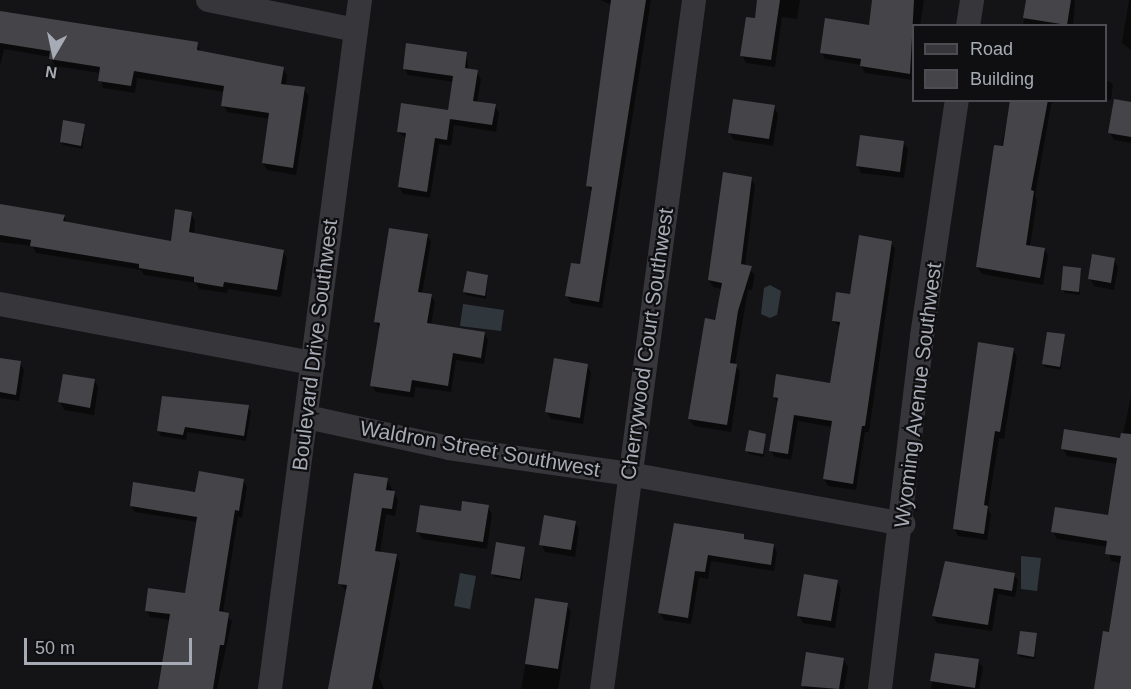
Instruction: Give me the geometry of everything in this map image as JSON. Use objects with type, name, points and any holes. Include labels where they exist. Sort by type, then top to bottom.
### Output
[{"type":"street","points":[[208,0],[356,30]]},
{"type":"street","name":"Boulevard Drive Southwest","points":[[270,689],[360,0]]},
{"type":"street","name":"Cherrywood Court Southwest","points":[[602,689],[694,0]]},
{"type":"street","points":[[968,24],[972,0]]},
{"type":"street","name":"Wyoming Avenue Southwest","points":[[880,689],[903,524],[922,336],[957,102]]},
{"type":"street","points":[[0,304],[313,363]]},
{"type":"street","name":"Waldron Street Southwest","points":[[307,417],[449,448],[629,474],[903,524]]},
{"type":"shaded area","points":[[770,285],[781,291],[777,315],[770,318],[761,314],[764,288]]},
{"type":"shaded area","points":[[463,304],[504,310],[501,331],[460,326]]},
{"type":"shaded area","points":[[1021,556],[1041,558],[1037,591],[1021,589]]},
{"type":"shaded area","points":[[460,573],[476,576],[470,609],[454,606]]},
{"type":"building","points":[[611,0],[646,0],[599,302],[565,296],[571,263],[580,264],[592,187],[586,186]]},
{"type":"building","points":[[757,0],[780,0],[771,60],[740,56],[746,17],[755,18]]},
{"type":"building","points":[[872,0],[914,0],[910,74],[860,66],[861,59],[820,53],[825,18],[869,25]]},
{"type":"building","points":[[1026,0],[1071,0],[1067,24],[1023,18]]},
{"type":"building","points":[[0,11],[198,42],[197,50],[284,67],[281,84],[305,87],[293,168],[262,163],[269,113],[221,106],[224,86],[134,71],[131,86],[98,81],[100,67],[49,59],[50,51],[0,43]]},
{"type":"building","points":[[406,43],[467,52],[465,68],[478,70],[473,101],[496,104],[492,125],[450,119],[447,140],[435,138],[427,192],[398,187],[406,133],[397,132],[401,103],[448,110],[453,76],[403,69]]},
{"type":"building","points":[[733,99],[775,105],[769,139],[728,133]]},
{"type":"building","points":[[1114,99],[1131,102],[1131,137],[1108,133]]},
{"type":"building","points":[[1010,102],[1048,102],[1031,190],[1034,191],[1026,245],[1045,248],[1040,278],[976,267],[994,145],[1003,146]]},
{"type":"building","points":[[63,120],[85,124],[81,146],[60,142]]},
{"type":"building","points":[[860,135],[904,141],[900,172],[856,166]]},
{"type":"building","points":[[723,172],[752,177],[741,264],[752,266],[738,311],[730,363],[737,364],[727,425],[688,419],[705,318],[715,320],[722,283],[708,280]]},
{"type":"building","points":[[0,204],[65,215],[63,221],[171,241],[175,209],[192,212],[189,232],[284,250],[277,290],[224,282],[223,287],[194,282],[194,277],[139,268],[139,264],[30,246],[31,240],[0,235]]},
{"type":"building","points":[[389,228],[428,234],[418,292],[432,294],[427,323],[485,332],[481,358],[453,353],[448,386],[412,380],[410,392],[370,386],[380,323],[374,322]]},
{"type":"building","points":[[859,235],[892,241],[865,426],[862,426],[853,484],[823,479],[832,421],[794,415],[788,454],[769,451],[778,398],[773,397],[776,374],[830,383],[840,322],[832,321],[836,292],[850,294]]},
{"type":"building","points":[[1092,254],[1115,258],[1111,283],[1088,279]]},
{"type":"building","points":[[1063,266],[1081,268],[1079,292],[1061,290]]},
{"type":"building","points":[[467,271],[488,275],[485,296],[463,292]]},
{"type":"building","points":[[1047,332],[1065,334],[1060,367],[1042,364]]},
{"type":"building","points":[[978,342],[1014,348],[1000,432],[995,431],[984,505],[988,506],[984,534],[953,529]]},
{"type":"building","points":[[0,358],[21,361],[16,395],[0,392]]},
{"type":"building","points":[[554,358],[588,364],[580,418],[545,412]]},
{"type":"building","points":[[63,374],[95,379],[90,408],[58,402]]},
{"type":"building","points":[[162,396],[249,405],[244,436],[185,427],[183,435],[157,431]]},
{"type":"building","points":[[1064,429],[1120,438],[1121,433],[1131,434],[1131,689],[1094,689],[1103,631],[1109,632],[1121,556],[1105,554],[1107,541],[1051,532],[1055,507],[1108,515],[1117,458],[1061,449]]},
{"type":"building","points":[[749,430],[766,434],[763,454],[745,451]]},
{"type":"building","points":[[199,471],[244,479],[239,511],[235,510],[219,611],[229,613],[224,645],[220,645],[213,689],[158,689],[170,614],[145,611],[148,588],[185,593],[197,517],[130,506],[133,482],[195,492]]},
{"type":"building","points":[[354,473],[388,478],[386,490],[395,491],[392,509],[382,508],[375,551],[397,554],[372,689],[328,689],[347,585],[338,584]]},
{"type":"building","points":[[462,501],[489,505],[483,542],[416,532],[420,505],[461,511]]},
{"type":"building","points":[[544,515],[576,521],[571,550],[539,545]]},
{"type":"building","points":[[674,523],[744,534],[744,539],[774,544],[771,565],[708,555],[705,572],[695,571],[688,618],[658,613]]},
{"type":"building","points":[[496,542],[525,547],[520,579],[491,574]]},
{"type":"building","points":[[945,561],[1015,573],[1012,591],[994,588],[988,625],[932,616]]},
{"type":"building","points":[[804,574],[838,580],[831,621],[797,616]]},
{"type":"building","points":[[535,598],[568,603],[558,669],[525,664]]},
{"type":"building","points":[[1020,631],[1037,633],[1034,657],[1017,654]]},
{"type":"building","points":[[806,652],[844,658],[839,689],[801,686]]},
{"type":"building","points":[[935,653],[979,659],[975,688],[930,681]]}]
